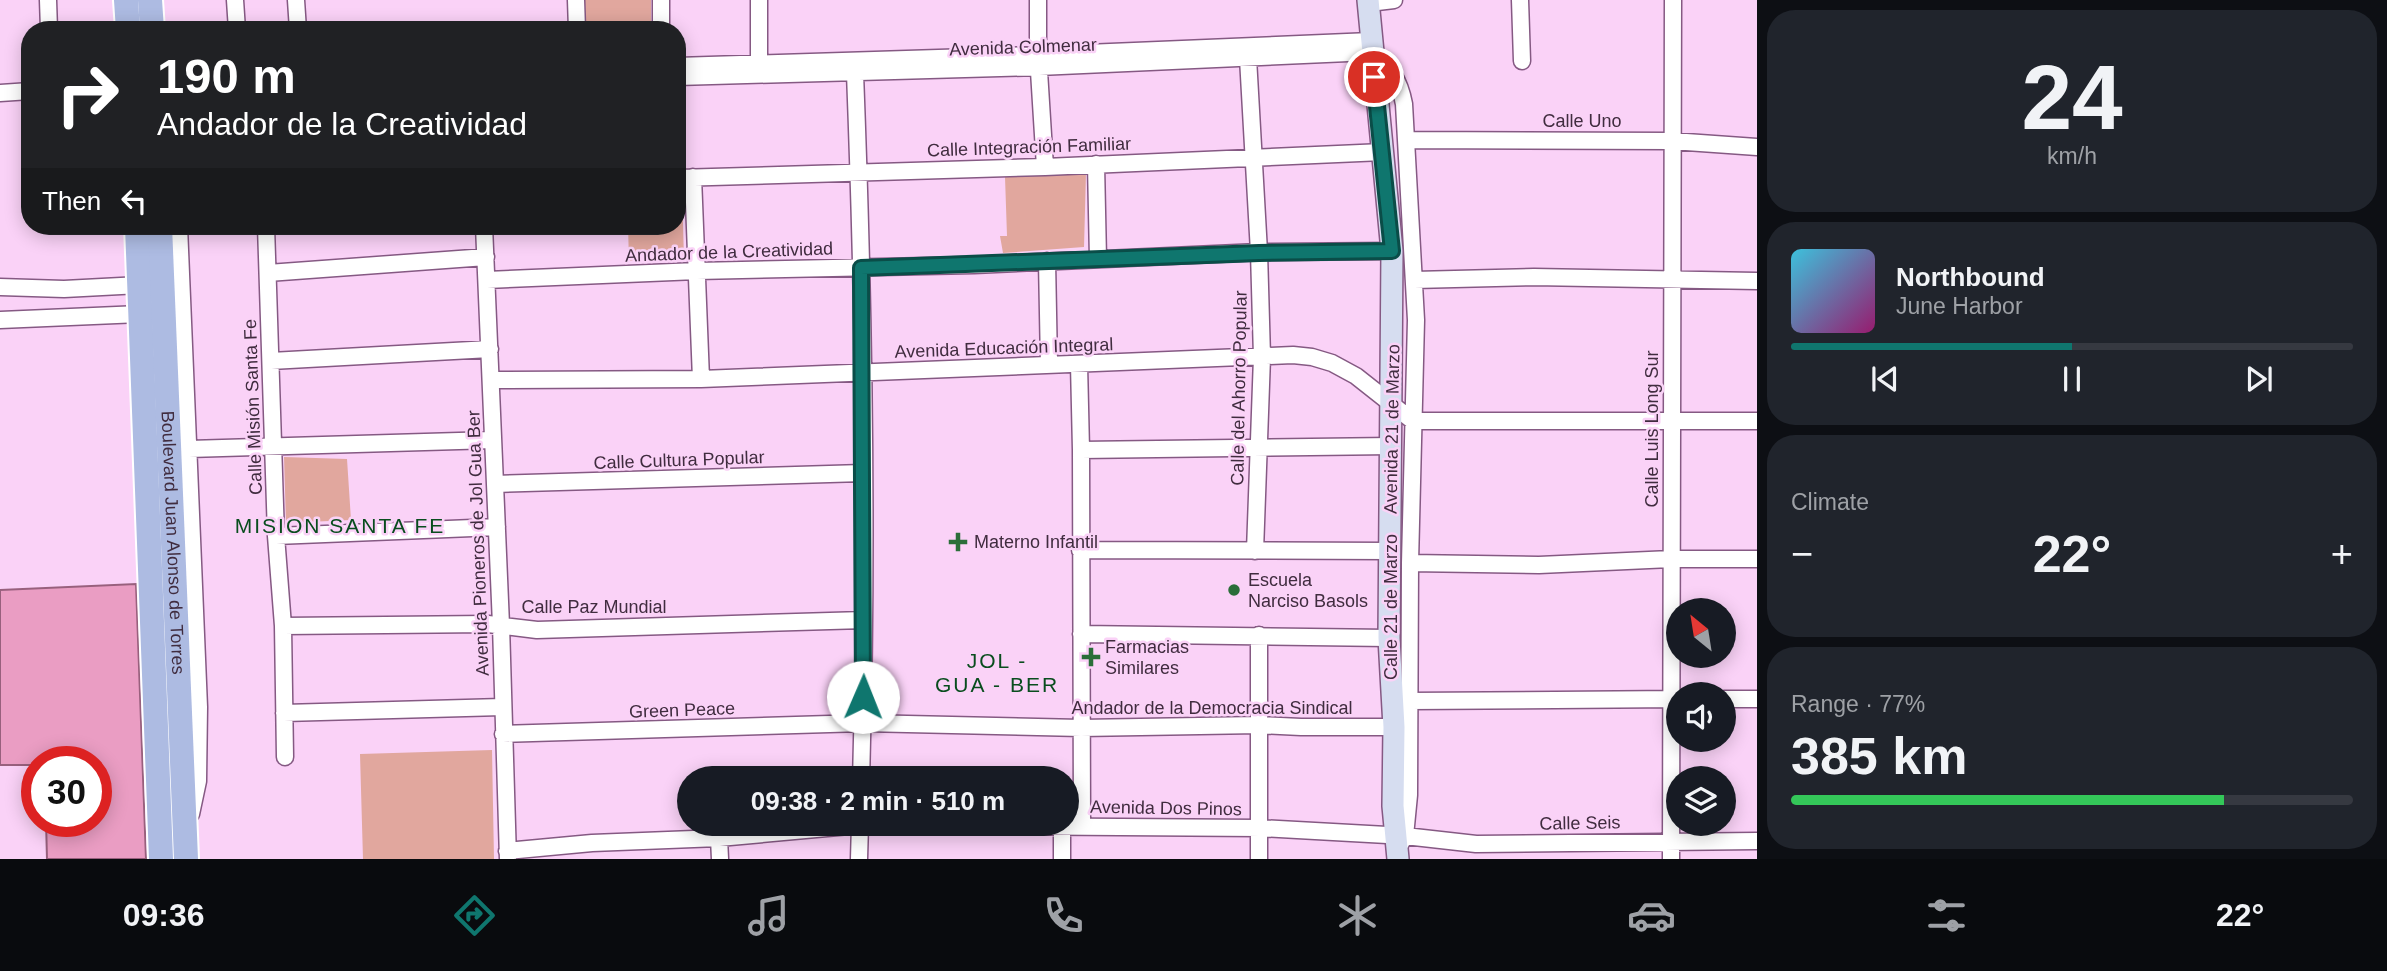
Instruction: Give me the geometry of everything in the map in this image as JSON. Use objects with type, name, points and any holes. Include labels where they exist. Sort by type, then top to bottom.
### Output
[{"type":"main road","points":[[126,0],[127,21]]},
{"type":"main road","points":[[150,0],[151,21]]},
{"type":"main road","name":"Boulevard Juan Alonso de Torres","points":[[137,235],[161,859]]},
{"type":"main road","name":"Boulevard Juan Alonso de Torres","points":[[160,235],[186,859]]},
{"type":"street","points":[[48,0],[48,21]]},
{"type":"street","points":[[235,0],[236,21]]},
{"type":"street","points":[[296,0],[297,21]]},
{"type":"street","points":[[576,0],[577,21]]},
{"type":"street","points":[[661,0],[661,21]]},
{"type":"street","points":[[759,0],[759,69]]},
{"type":"street","points":[[1038,0],[1038,61],[1045,167]]},
{"type":"street","points":[[1368,1],[1394,0]]},
{"type":"street","points":[[1520,0],[1522,61]]},
{"type":"street","name":"Calle Luis Long Sur","points":[[1673,0],[1671,559],[1674,682]]},
{"type":"street","name":"Avenida 21 de Marzo","points":[[1368,1],[1392,251],[1393,406],[1389,638],[1400,849]]},
{"type":"street","name":"Avenida Colmenar","points":[[686,66],[855,73],[1038,61],[1371,46]]},
{"type":"street","name":"Avenida Colmenar","points":[[686,76],[759,69],[1248,58],[1371,46]]},
{"type":"street","name":"Calle 21 de Marzo","points":[[1371,46],[1391,70],[1402,91],[1416,320],[1410,563],[1409,795],[1400,849]]},
{"type":"street","name":"Calle del Ahorro Popular","points":[[1248,58],[1262,357],[1255,551]]},
{"type":"street","points":[[855,73],[863,473],[861,766]]},
{"type":"street","points":[[0,93],[21,92]]},
{"type":"street","name":"Calle Uno","points":[[1407,140],[1672,141],[1757,147]]},
{"type":"street","name":"Calle Integración Familiar","points":[[686,177],[1045,167],[1383,152]]},
{"type":"street","points":[[1096,164],[1098,259]]},
{"type":"street","points":[[686,186],[696,271],[701,379]]},
{"type":"street","points":[[179,235],[199,753],[194,805],[185,833]]},
{"type":"street","name":"Calle Misión Santa Fe","points":[[266,235],[276,536],[283,626],[285,757]]},
{"type":"street","name":"Avenida Pioneros de Jol Gua Ber","points":[[485,235],[508,855]]},
{"type":"street","name":"Andador de la Creatividad","points":[[487,280],[696,271],[1392,251]]},
{"type":"street","points":[[268,273],[486,257]]},
{"type":"street","points":[[1047,261],[1049,365]]},
{"type":"street","points":[[1414,280],[1534,277],[1757,281]]},
{"type":"street","points":[[0,287],[64,289],[140,285]]},
{"type":"street","points":[[0,320],[140,314]]},
{"type":"street","points":[[271,361],[490,349]]},
{"type":"street","name":"Avenida Educación Integral","points":[[492,380],[701,379],[1312,356],[1356,376],[1413,421]]},
{"type":"street","points":[[1079,364],[1082,827]]},
{"type":"street","points":[[1413,421],[1757,421]]},
{"type":"street","points":[[189,449],[493,440]]},
{"type":"street","points":[[1081,450],[1392,446]]},
{"type":"street","name":"Calle Cultura Popular","points":[[495,484],[863,473]]},
{"type":"street","points":[[276,536],[497,527]]},
{"type":"street","points":[[1080,550],[1390,551]]},
{"type":"street","points":[[1410,563],[1539,565],[1671,559],[1757,559]]},
{"type":"street","name":"Calle Paz Mundial","points":[[283,626],[501,625],[537,630],[864,620]]},
{"type":"street","points":[[1081,634],[1389,638]]},
{"type":"street","points":[[1259,635],[1259,859]]},
{"type":"street","points":[[1410,701],[1666,699]]},
{"type":"street","points":[[1736,699],[1757,699]]},
{"type":"street","points":[[284,713],[502,707]]},
{"type":"street","name":"Andador de la Democracia Sindical","points":[[863,723],[1081,728],[1259,725],[1394,727]]},
{"type":"street","name":"Green Peace","points":[[503,734],[863,723]]},
{"type":"street","name":"Calle Luis Long Sur","points":[[1671,859],[1673,752]]},
{"type":"street","name":"Avenida Dos Pinos","points":[[1082,827],[1259,828],[1400,849]]},
{"type":"street","name":"Avenida Dos Pinos","points":[[508,855],[592,843],[741,836]]},
{"type":"street","points":[[859,859],[860,836]]},
{"type":"street","points":[[1062,836],[1062,859]]},
{"type":"street","points":[[719,838],[720,859]]},
{"type":"street","name":"Calle Seis","points":[[1400,849],[1476,844],[1757,841]]},
{"type":"shaded area","points":[[581,0],[651,0],[651,21],[581,21]]},
{"type":"shaded area","points":[[1086,173],[1084,247],[1003,253],[1000,236],[1007,236],[1005,177]]},
{"type":"shaded area","points":[[628,235],[683,235],[684,260],[629,261]]},
{"type":"shaded area","points":[[284,457],[347,459],[351,520],[286,523]]},
{"type":"shaded area","points":[[492,750],[494,859],[363,859],[360,754]]},
{"type":"building","points":[[136,584],[146,859],[47,859],[46,837],[112,837],[112,746],[21,746],[21,765],[0,765],[0,590]]},
{"type":"place","name":"Materno Infantil","points":[[958,542]]},
{"type":"place","name":"Escuela Narciso Basols","points":[[1234,590]]},
{"type":"place","name":"Farmacias Similares","points":[[1091,657]]},
{"type":"district","name":"MISION SANTA FE","points":[[340,525]]},
{"type":"district","name":"JOL - GUA - BER","points":[[997,672]]},
{"type":"route","points":[[863,697],[861,268],[1259,253],[1392,251],[1374,77]]}]
